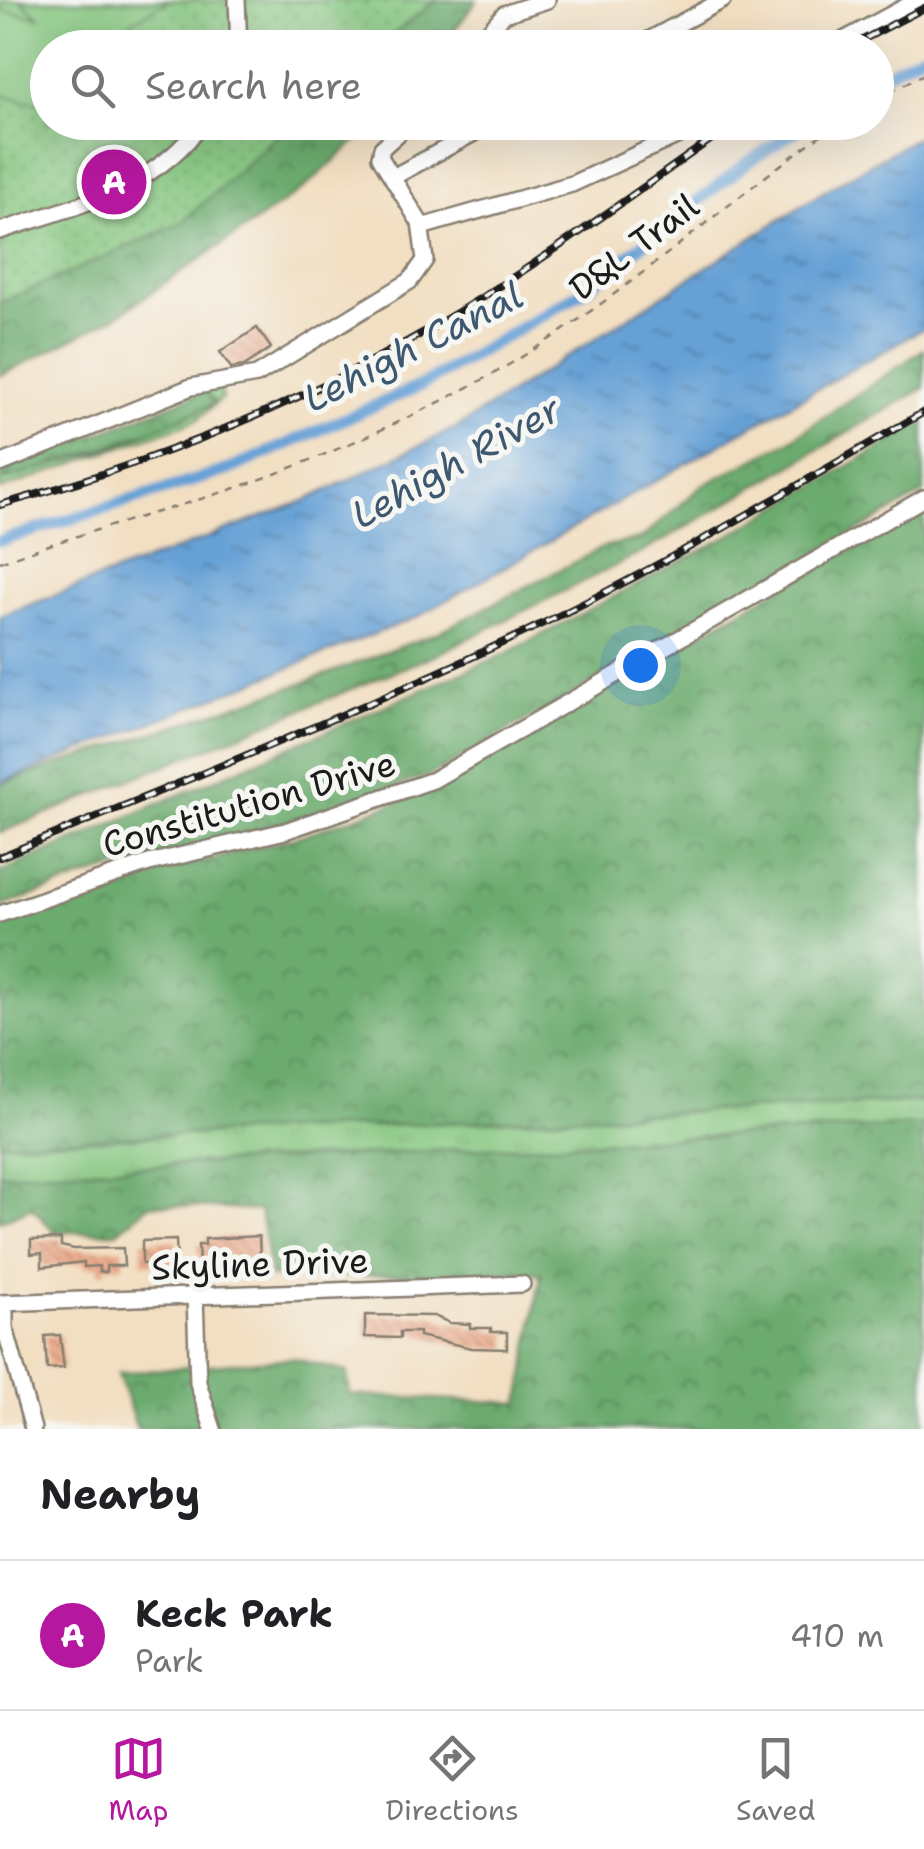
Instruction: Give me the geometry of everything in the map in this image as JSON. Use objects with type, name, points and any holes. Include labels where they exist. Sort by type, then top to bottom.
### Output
[{"type":"street","points":[[237,0],[238,30]]},
{"type":"street","points":[[490,30],[504,14],[546,0]]},
{"type":"street","points":[[667,30],[723,0]]},
{"type":"street","points":[[862,30],[918,0]]},
{"type":"street","points":[[0,231],[140,179],[187,140]]},
{"type":"street","points":[[0,464],[192,387],[257,376],[410,281],[425,260],[421,227],[380,157],[382,148],[391,140]]},
{"type":"street","points":[[392,177],[461,140]]},
{"type":"street","points":[[421,227],[572,184],[668,140]]},
{"type":"street","name":"Constitution Drive","points":[[0,914],[148,863],[286,831],[432,780],[924,498]]},
{"type":"street","name":"Skyline Drive","points":[[2,1303],[522,1284]]},
{"type":"street","points":[[195,1296],[198,1382],[213,1429]]},
{"type":"street","points":[[2,1303],[5,1328],[33,1429]]},
{"type":"path","points":[[894,90],[924,74]]},
{"type":"path","name":"D&L Trail","points":[[0,562],[91,529],[242,486],[382,429],[484,379],[599,308],[816,140]]},
{"type":"green space","points":[[0,0],[437,0],[399,30],[30,30],[30,140],[272,140],[181,223],[0,303]]},
{"type":"green space","points":[[21,0],[169,0],[118,30],[30,30],[30,101],[0,95],[0,10],[39,17]]},
{"type":"green space","points":[[307,0],[477,0],[454,30],[303,30]]},
{"type":"green space","points":[[189,140],[357,140],[303,189],[117,316],[0,376],[0,249]]},
{"type":"green space","points":[[924,349],[924,388],[645,551],[437,654],[0,833],[0,784],[303,683],[437,633],[606,546],[641,539],[702,486],[787,442]]},
{"type":"green space","points":[[220,388],[222,398],[197,420],[0,490],[0,471],[14,466],[4,478],[107,450],[214,403],[205,391]]},
{"type":"green space","points":[[205,391],[215,403],[111,446],[3,480],[14,466]]},
{"type":"green space","points":[[924,422],[924,493],[431,775],[290,821],[86,877],[0,907],[0,872],[505,654],[723,539]]},
{"type":"green space","points":[[924,507],[924,1101],[0,1143],[0,926],[92,890],[307,834],[414,796]]},
{"type":"green space","points":[[924,1101],[924,1125],[0,1174],[0,1143]]},
{"type":"green space","points":[[924,1125],[924,1429],[137,1429],[118,1373],[293,1358],[347,1372],[350,1395],[520,1403],[541,1273],[271,1277],[260,1211],[151,1204],[116,1232],[54,1232],[32,1207],[0,1221],[0,1174]]},
{"type":"water","name":"Lehigh River","points":[[924,133],[924,328],[417,617],[0,783],[0,616],[307,500],[458,427],[823,192]]},
{"type":"building","points":[[257,328],[271,348],[244,366],[231,368],[220,352]]},
{"type":"building","points":[[259,1236],[260,1258],[199,1262],[198,1245],[205,1245],[205,1239]]},
{"type":"building","points":[[61,1239],[61,1246],[74,1249],[123,1248],[124,1266],[106,1266],[106,1272],[99,1272],[99,1266],[84,1267],[84,1262],[42,1267],[42,1253],[31,1254],[31,1240]]},
{"type":"building","points":[[176,1240],[177,1263],[142,1264],[142,1241]]},
{"type":"building","points":[[365,1315],[434,1316],[450,1323],[470,1324],[470,1328],[491,1328],[491,1332],[507,1332],[507,1349],[471,1348],[419,1336],[419,1332],[400,1332],[400,1338],[365,1337]]},
{"type":"building","points":[[60,1335],[64,1368],[47,1369],[45,1336]]},
{"type":"waterway","name":"Lehigh Canal","points":[[894,69],[924,53]]},
{"type":"waterway","name":"Lehigh Canal","points":[[0,541],[228,470],[422,385],[582,292],[782,140]]},
{"type":"railway","points":[[882,30],[924,8]]},
{"type":"railway","points":[[0,505],[178,447],[351,371],[495,289],[710,140]]},
{"type":"railway","points":[[0,857],[347,713],[552,619],[693,545],[924,412]]},
{"type":"place","name":"Keck Park","points":[[114,182]]}]
